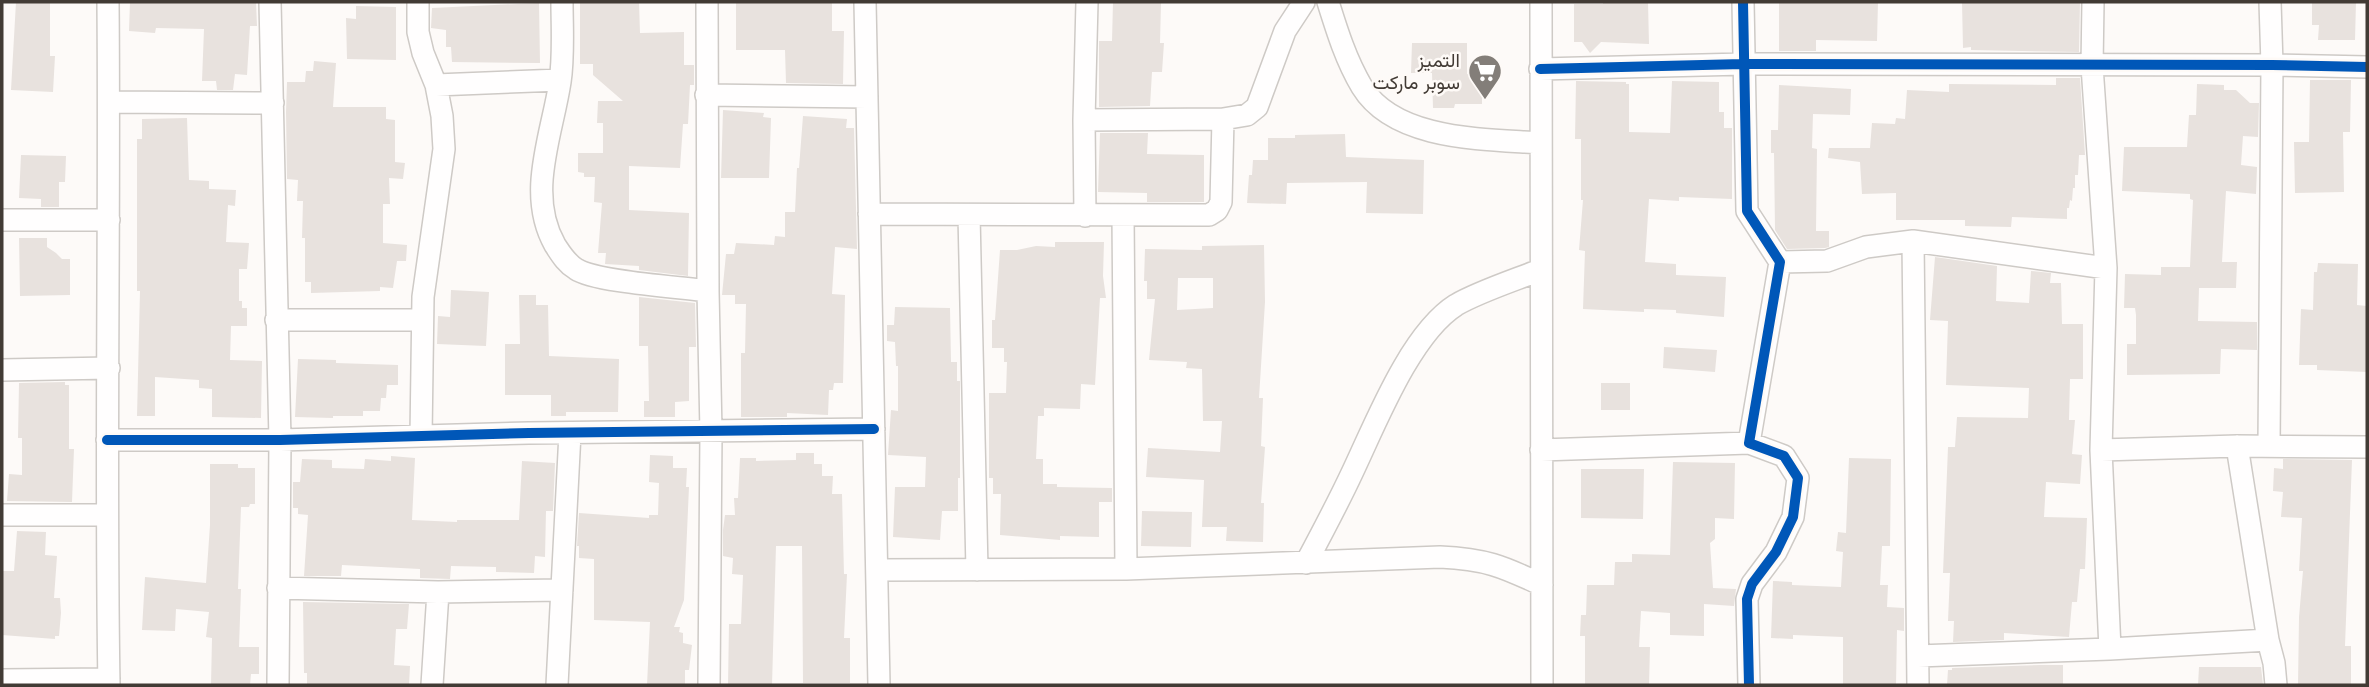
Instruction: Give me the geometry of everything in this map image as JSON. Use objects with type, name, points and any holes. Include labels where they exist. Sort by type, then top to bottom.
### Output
[{"type":"street","points":[[2,680],[109,682],[106,515],[108,2]]},
{"type":"street","points":[[270,2],[280,440],[278,685]]},
{"type":"street","points":[[418,2],[418,32],[436,85],[442,116],[444,149],[421,320],[421,436]]},
{"type":"street","points":[[562,2],[560,80],[547,141],[541,191],[542,211],[549,233],[564,258],[577,270],[596,277],[708,291]]},
{"type":"street","points":[[707,2],[709,685]]},
{"type":"street","points":[[865,2],[879,685]]},
{"type":"street","points":[[1085,216],[1087,2]]},
{"type":"street","points":[[1084,120],[1223,119],[1247,115],[1257,107],[1285,31],[1304,2]]},
{"type":"street","points":[[1328,2],[1343,47],[1363,89],[1383,111],[1406,123],[1434,132],[1468,138],[1541,143]]},
{"type":"street","points":[[1541,2],[1542,685]]},
{"type":"street","points":[[1743,2],[1747,211],[1780,262],[1749,443]]},
{"type":"street","points":[[2093,2],[2092,66],[2106,268],[2101,450],[2110,649]]},
{"type":"street","points":[[2269,446],[2272,65],[2270,2]]},
{"type":"street","points":[[1541,69],[1744,64],[2367,67]]},
{"type":"street","points":[[436,85],[560,80]]},
{"type":"street","points":[[706,95],[867,97]]},
{"type":"street","points":[[108,102],[272,103]]},
{"type":"street","points":[[869,214],[1209,215],[1217,210],[1220,202],[1223,119]]},
{"type":"street","points":[[969,215],[977,570]]},
{"type":"street","points":[[1123,215],[1126,569]]},
{"type":"street","points":[[2,220],[109,220]]},
{"type":"street","points":[[1780,262],[1827,261],[1866,247],[1913,241],[2106,268]]},
{"type":"street","points":[[1913,241],[1918,685]]},
{"type":"street","points":[[1306,563],[1380,412],[1418,346],[1455,306],[1540,270]]},
{"type":"street","points":[[276,320],[421,320]]},
{"type":"street","points":[[2,370],[108,368]]},
{"type":"street","points":[[107,440],[280,440],[874,429]]},
{"type":"street","points":[[558,685],[570,433]]},
{"type":"street","points":[[1541,450],[1749,443],[1784,456],[1798,478],[1793,517],[1776,552],[1752,584],[1747,599],[1749,685]]},
{"type":"street","points":[[2237,446],[2276,685]]},
{"type":"street","points":[[2101,450],[2237,446],[2367,447]]},
{"type":"street","points":[[2,515],[106,515]]},
{"type":"street","points":[[877,570],[1126,569],[1440,557],[1472,559],[1502,566],[1542,585]]},
{"type":"street","points":[[278,588],[438,592],[562,590]]},
{"type":"street","points":[[432,685],[438,592]]},
{"type":"street","points":[[1918,656],[2268,640]]},
{"type":"building","points":[[16,2],[50,2],[50,56],[55,56],[53,92],[11,90]]},
{"type":"building","points":[[130,2],[256,2],[257,26],[250,26],[247,75],[235,74],[233,90],[217,90],[216,81],[202,81],[204,29],[156,28],[155,33],[129,31]]},
{"type":"building","points":[[580,2],[639,2],[640,33],[684,32],[684,65],[694,65],[694,85],[690,85],[688,124],[683,124],[680,168],[629,166],[629,210],[689,213],[688,276],[639,270],[639,266],[605,264],[606,253],[598,253],[602,203],[594,202],[595,177],[584,177],[584,173],[578,172],[578,153],[603,153],[603,123],[597,123],[598,101],[623,101],[593,75],[593,64],[580,64]]},
{"type":"building","points":[[736,2],[832,2],[832,31],[844,31],[843,84],[786,83],[785,50],[736,50]]},
{"type":"building","points":[[1113,2],[1161,2],[1160,43],[1164,43],[1162,72],[1152,72],[1150,106],[1099,107],[1099,41],[1112,41]]},
{"type":"building","points":[[1648,2],[1649,44],[1601,42],[1590,53],[1582,42],[1574,42],[1574,4]]},
{"type":"building","points":[[1779,2],[1878,2],[1877,41],[1816,40],[1816,51],[1779,51]]},
{"type":"building","points":[[1962,2],[2080,2],[2079,52],[1963,48]]},
{"type":"building","points":[[2312,2],[2356,2],[2355,40],[2318,40],[2319,25],[2312,25]]},
{"type":"building","points":[[539,3],[540,63],[452,62],[451,47],[446,47],[446,30],[431,28],[432,8]]},
{"type":"building","points":[[356,6],[396,7],[396,60],[347,59],[346,18],[356,19]]},
{"type":"building","points":[[1412,43],[1467,43],[1467,74],[1482,74],[1482,104],[1455,104],[1454,108],[1433,108],[1432,73],[1411,73]]},
{"type":"building","points":[[314,61],[336,63],[333,107],[386,107],[386,119],[395,120],[395,162],[405,163],[403,179],[389,178],[390,204],[383,204],[383,243],[407,245],[406,261],[397,261],[393,288],[380,287],[380,291],[311,293],[311,282],[305,282],[303,201],[297,201],[298,180],[287,179],[287,82],[305,82],[306,71],[313,71]]},
{"type":"building","points":[[2056,78],[2080,78],[2085,155],[2079,155],[2078,175],[2075,175],[2075,188],[2067,208],[2067,219],[2012,217],[2011,227],[1965,226],[1965,220],[1896,220],[1896,193],[1862,194],[1860,162],[1828,158],[1829,148],[1870,148],[1872,123],[1895,124],[1896,118],[1905,119],[1907,90],[1949,92],[1949,84],[2056,85]]},
{"type":"building","points":[[2310,80],[2351,80],[2350,132],[2343,132],[2344,192],[2295,193],[2294,142],[2309,142]]},
{"type":"building","points":[[1576,81],[1626,82],[1629,84],[1629,132],[1670,133],[1672,81],[1719,82],[1719,112],[1724,112],[1724,128],[1732,128],[1732,199],[1649,199],[1645,262],[1676,264],[1676,275],[1726,277],[1724,317],[1676,313],[1676,310],[1644,309],[1644,312],[1583,309],[1585,251],[1579,250],[1583,200],[1581,139],[1575,139]]},
{"type":"building","points":[[2197,84],[2224,85],[2224,90],[2236,90],[2250,103],[2259,103],[2258,137],[2243,136],[2241,165],[2257,167],[2256,194],[2226,191],[2222,262],[2237,262],[2236,288],[2199,288],[2198,321],[2257,322],[2257,350],[2221,349],[2220,374],[2127,375],[2127,344],[2136,344],[2136,315],[2135,308],[2124,308],[2125,274],[2161,275],[2161,267],[2190,267],[2193,200],[2190,199],[2190,194],[2122,191],[2124,147],[2187,147],[2189,115],[2196,115]]},
{"type":"building","points":[[1779,85],[1851,89],[1850,115],[1813,114],[1812,148],[1817,149],[1816,231],[1829,231],[1829,247],[1787,249],[1775,230],[1771,130],[1778,130]]},
{"type":"building","points":[[723,110],[764,113],[763,117],[771,118],[769,178],[721,178]]},
{"type":"building","points":[[803,116],[847,119],[846,128],[854,128],[857,249],[835,247],[832,294],[845,295],[843,383],[834,383],[833,390],[829,390],[828,415],[787,413],[787,417],[741,417],[741,353],[745,353],[746,304],[735,304],[735,295],[722,295],[726,254],[734,254],[736,243],[774,245],[775,236],[785,237],[785,212],[795,212]]},
{"type":"building","points":[[187,118],[189,180],[209,181],[209,189],[236,190],[235,206],[228,205],[226,242],[249,243],[247,269],[239,269],[239,301],[242,301],[242,308],[247,308],[247,326],[231,326],[230,360],[262,361],[261,418],[212,417],[212,389],[199,388],[199,380],[155,377],[155,416],[137,416],[140,291],[137,291],[137,139],[142,139],[142,119]]},
{"type":"building","points":[[1100,133],[1148,133],[1147,154],[1204,155],[1204,202],[1147,202],[1147,193],[1098,192]]},
{"type":"building","points":[[1345,134],[1346,157],[1424,160],[1423,214],[1366,213],[1367,182],[1287,183],[1286,204],[1247,203],[1253,160],[1268,160],[1268,138]]},
{"type":"building","points":[[21,155],[66,156],[65,182],[59,182],[59,207],[41,207],[41,199],[19,198]]},
{"type":"building","points":[[19,238],[47,238],[47,247],[62,259],[70,259],[70,295],[20,296]]},
{"type":"building","points":[[1055,242],[1104,242],[1103,276],[1106,298],[1100,298],[1095,385],[1081,384],[1080,409],[1044,408],[1044,416],[1038,416],[1036,459],[1043,459],[1043,484],[1057,484],[1057,487],[1112,488],[1112,502],[1099,502],[1099,537],[1060,536],[1060,540],[1000,535],[1001,494],[993,494],[993,478],[989,478],[989,393],[1006,393],[1007,362],[1004,362],[1004,348],[992,348],[992,320],[995,320],[1000,250],[1055,247]]},
{"type":"building","points":[[1264,245],[1265,302],[1259,398],[1263,398],[1261,446],[1265,447],[1261,503],[1264,503],[1263,542],[1226,541],[1227,527],[1202,527],[1204,480],[1146,477],[1148,448],[1220,452],[1222,421],[1203,421],[1202,369],[1186,368],[1187,362],[1149,360],[1155,299],[1147,299],[1147,281],[1144,281],[1145,249],[1202,250],[1202,246]],"holes":[[[1178,278],[1213,278],[1213,308],[1177,310]]]},
{"type":"building","points":[[1935,257],[1997,266],[1996,301],[2029,303],[2031,271],[2051,273],[2050,283],[2061,283],[2062,324],[2083,324],[2083,379],[2070,379],[2069,420],[2075,420],[2072,454],[2082,455],[2080,484],[2046,482],[2044,517],[2087,518],[2085,569],[2080,569],[2077,602],[2072,602],[2069,637],[2004,633],[2004,640],[1953,642],[1954,621],[1948,621],[1950,573],[1943,573],[1948,447],[1955,447],[1957,417],[2028,418],[2029,388],[1946,385],[1948,321],[1930,320]]},
{"type":"building","points":[[2318,263],[2358,264],[2357,305],[2367,306],[2367,372],[2317,370],[2317,365],[2299,365],[2301,309],[2313,310],[2314,272],[2317,272]]},
{"type":"building","points":[[451,290],[489,292],[486,346],[437,344],[438,316],[450,317]]},
{"type":"building","points":[[519,295],[536,295],[536,305],[548,305],[549,356],[619,359],[618,412],[566,412],[566,416],[551,416],[551,395],[505,395],[505,344],[520,344]]},
{"type":"building","points":[[639,297],[695,303],[696,347],[689,347],[689,401],[675,402],[675,417],[644,417],[644,401],[649,401],[648,346],[639,346]]},
{"type":"building","points":[[895,307],[950,308],[951,362],[957,362],[957,381],[960,381],[960,478],[958,511],[942,511],[940,540],[893,537],[895,487],[925,487],[926,457],[888,455],[891,410],[898,411],[895,342],[887,341],[887,325],[894,325]]},
{"type":"building","points":[[1664,347],[1717,350],[1715,372],[1663,368]]},
{"type":"building","points":[[298,359],[398,365],[398,385],[387,385],[386,398],[381,398],[380,411],[363,411],[363,416],[295,417]]},
{"type":"building","points":[[65,382],[65,385],[69,385],[69,449],[74,449],[72,502],[7,501],[9,474],[22,475],[22,438],[18,438],[19,383]]},
{"type":"building","points":[[1601,383],[1630,383],[1630,410],[1601,410]]},
{"type":"building","points":[[796,453],[814,453],[814,464],[822,464],[822,476],[833,476],[832,494],[842,494],[844,574],[847,574],[844,638],[850,638],[850,683],[803,683],[802,546],[776,546],[772,685],[728,685],[729,624],[741,624],[743,575],[732,574],[733,558],[723,556],[723,530],[725,515],[735,515],[734,498],[738,498],[740,458],[756,458],[756,461],[796,460]]},
{"type":"building","points":[[650,455],[673,456],[673,468],[687,468],[686,487],[689,487],[684,600],[674,627],[680,627],[683,643],[692,645],[689,670],[685,670],[685,685],[647,685],[650,622],[594,620],[594,559],[579,558],[577,546],[579,513],[649,518],[649,515],[658,515],[659,483],[649,482]]},
{"type":"building","points":[[391,456],[415,458],[412,520],[457,522],[519,520],[522,461],[555,463],[553,511],[546,511],[545,557],[535,556],[534,573],[496,572],[496,567],[451,566],[450,579],[420,578],[420,569],[342,565],[341,576],[304,576],[308,515],[298,514],[298,508],[293,508],[293,482],[300,482],[302,459],[332,460],[332,468],[364,469],[365,459],[391,461]]},
{"type":"building","points":[[1849,458],[1891,459],[1890,546],[1882,546],[1880,585],[1888,585],[1887,607],[1904,608],[1904,631],[1897,630],[1896,685],[1843,685],[1843,637],[1793,635],[1793,639],[1771,638],[1773,581],[1792,582],[1792,585],[1841,587],[1843,552],[1836,551],[1838,532],[1846,533]]},
{"type":"building","points":[[2283,459],[2352,460],[2345,646],[2351,646],[2351,685],[2298,685],[2303,571],[2299,571],[2302,518],[2281,517],[2283,492],[2273,491],[2274,468],[2283,469]]},
{"type":"building","points":[[1673,462],[1735,463],[1734,519],[1715,518],[1715,539],[1710,543],[1713,588],[1736,589],[1734,606],[1704,604],[1704,636],[1670,635],[1670,613],[1641,611],[1639,647],[1650,647],[1649,685],[1585,685],[1585,636],[1580,636],[1581,615],[1586,615],[1587,585],[1614,585],[1615,562],[1632,562],[1632,554],[1670,555]]},
{"type":"building","points":[[210,464],[238,464],[238,468],[255,468],[255,504],[241,507],[238,589],[241,589],[239,647],[259,647],[259,674],[251,674],[250,685],[211,685],[212,638],[206,637],[209,612],[176,609],[175,631],[142,630],[145,577],[206,583]]},
{"type":"building","points":[[1581,469],[1644,469],[1643,519],[1581,518]]},
{"type":"building","points":[[1142,511],[1192,512],[1191,547],[1141,546]]},
{"type":"building","points":[[17,531],[46,532],[45,555],[57,556],[54,598],[60,598],[61,613],[59,636],[55,636],[55,639],[2,635],[2,571],[14,571]]},
{"type":"building","points":[[303,602],[409,604],[407,629],[396,629],[394,665],[410,666],[409,685],[307,685],[307,673],[304,673]]},
{"type":"building","points":[[2063,665],[2063,685],[1947,685],[1948,670],[1952,668]]},
{"type":"building","points":[[2199,667],[2261,667],[2263,685],[2198,685]]},
{"type":"cycle path","points":[[1743,2],[1747,211],[1780,262],[1749,443],[1784,456],[1798,478],[1793,517],[1776,552],[1752,584],[1747,599],[1749,685]]},
{"type":"cycle path","points":[[1540,69],[1743,64],[2367,67]]},
{"type":"cycle path","points":[[107,440],[280,440],[529,433],[874,429]]},
{"type":"place","name":"التميز سوبر ماركت","points":[[1485,101]]}]
